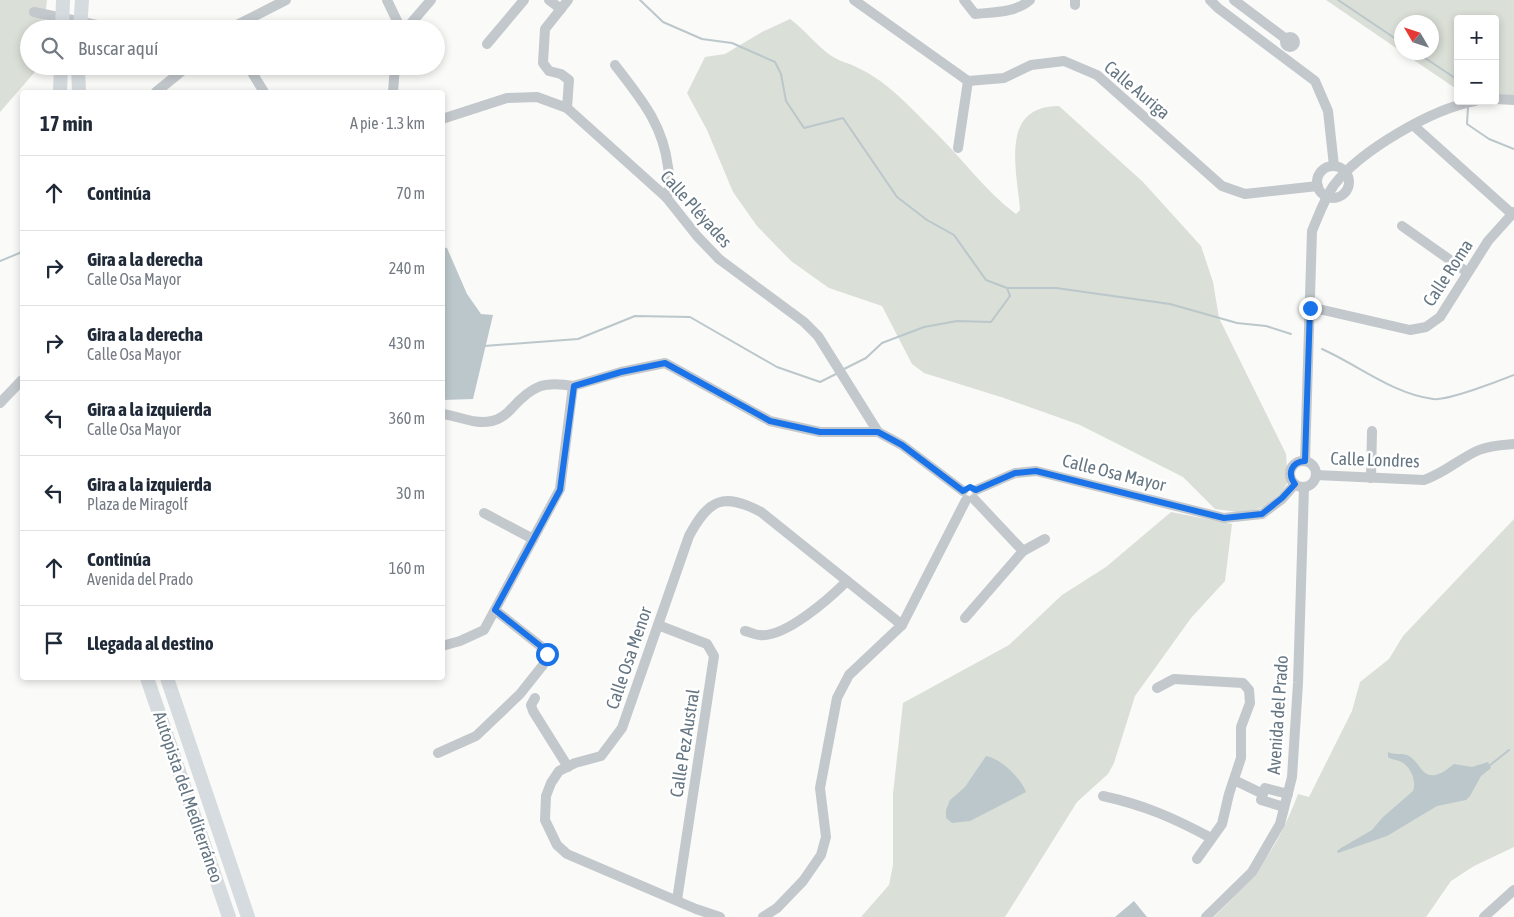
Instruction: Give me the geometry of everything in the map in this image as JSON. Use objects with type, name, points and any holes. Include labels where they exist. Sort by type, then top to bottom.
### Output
[{"type":"highway","points":[[62,0],[62,20]]},
{"type":"highway","points":[[81,20],[82,0]]},
{"type":"highway","points":[[60,90],[61,75]]},
{"type":"highway","points":[[78,75],[79,90]]},
{"type":"highway","name":"Autopista del Mediterráneo","points":[[148,680],[229,917]]},
{"type":"highway","name":"Autopista del Mediterráneo","points":[[168,680],[248,917]]},
{"type":"street","points":[[246,20],[286,0]]},
{"type":"street","points":[[387,0],[397,20]]},
{"type":"street","points":[[414,20],[431,0]]},
{"type":"street","points":[[487,44],[524,0]]},
{"type":"street","points":[[549,0],[561,9]]},
{"type":"street","points":[[567,108],[569,80],[561,74],[549,71],[544,63],[545,29],[568,0]]},
{"type":"street","points":[[854,0],[968,81],[958,148]]},
{"type":"street","points":[[964,0],[975,14],[1002,12],[1020,7],[1030,0]]},
{"type":"street","points":[[1210,0],[1315,81],[1328,111],[1334,166]]},
{"type":"street","points":[[1234,0],[1286,38]]},
{"type":"street","points":[[34,12],[72,20]]},
{"type":"street","name":"Calle Auriga","points":[[968,81],[1004,78],[1031,65],[1064,61],[1097,75],[1222,186],[1245,194],[1318,186]]},
{"type":"street","points":[[615,65],[650,112],[662,136],[671,188],[666,197]]},
{"type":"street","points":[[158,90],[177,75]]},
{"type":"street","points":[[254,75],[263,90]]},
{"type":"street","points":[[393,90],[394,75]]},
{"type":"street","name":"Calle Pléyades","points":[[445,117],[508,98],[537,97],[567,108],[666,197],[719,259],[804,322],[818,336],[878,432]]},
{"type":"street","points":[[1499,99],[1514,100]]},
{"type":"street","points":[[1305,461],[1312,230],[1327,197],[1346,172],[1360,159],[1431,115],[1462,105]]},
{"type":"street","points":[[1413,125],[1513,213]]},
{"type":"street","points":[[1327,197],[1318,186],[1320,172],[1334,166],[1346,172]]},
{"type":"street","name":"Calle Roma","points":[[1310,308],[1410,330],[1426,327],[1440,317],[1488,240],[1513,213]]},
{"type":"street","points":[[1402,226],[1467,272]]},
{"type":"street","points":[[445,415],[474,422],[491,422],[504,416],[526,393],[536,387],[553,384],[574,386],[621,372],[665,363],[770,421],[820,432],[878,432],[902,445],[970,495],[1023,551]]},
{"type":"street","points":[[0,402],[20,382]]},
{"type":"street","points":[[445,645],[460,642],[484,630],[532,538],[560,490],[574,386]]},
{"type":"street","points":[[1371,478],[1372,431]]},
{"type":"street","name":"Calle Londres","points":[[1316,475],[1424,480],[1436,476],[1478,450],[1491,446],[1514,444]]},
{"type":"street","points":[[1305,461],[1313,465],[1316,475],[1310,485],[1300,485],[1292,480],[1291,469],[1294,464],[1305,461]]},
{"type":"street","name":"Calle Osa Mayor","points":[[970,495],[1015,473],[1036,471],[1224,518],[1262,514],[1300,485]]},
{"type":"street","name":"Avenida del Prado","points":[[1206,917],[1252,872],[1280,824],[1292,777],[1298,683],[1300,485]]},
{"type":"street","points":[[763,917],[803,881],[821,855],[826,837],[820,788],[837,698],[849,675],[902,625],[970,495]]},
{"type":"street","name":"Calle Osa Menor","points":[[720,917],[567,854],[557,845],[549,832],[545,820],[546,796],[551,782],[559,771],[601,756],[622,728],[689,536],[701,514],[718,502],[741,502],[761,512],[902,625]]},
{"type":"street","points":[[484,513],[532,538]]},
{"type":"street","points":[[965,618],[1023,551],[1045,540]]},
{"type":"street","points":[[745,631],[761,636],[789,626],[820,607],[848,581]]},
{"type":"street","points":[[440,752],[472,738],[520,694],[547,660],[547,654],[543,648],[495,610]]},
{"type":"street","name":"Calle Pez Austral","points":[[658,625],[707,644],[714,656],[677,900]]},
{"type":"street","points":[[1157,688],[1174,679],[1243,683],[1249,690],[1250,703],[1241,727],[1241,758],[1222,824],[1198,859]]},
{"type":"street","points":[[535,698],[531,705],[533,711],[568,767]]},
{"type":"street","points":[[1234,780],[1261,793]]},
{"type":"street","points":[[1284,807],[1261,800],[1261,793],[1265,788],[1288,794]]},
{"type":"street","points":[[1103,796],[1140,804],[1174,818],[1211,838]]},
{"type":"street","points":[[1484,917],[1514,890]]},
{"type":"shaded area","points":[[0,0],[47,0],[45,20],[20,20],[20,75],[32,75],[0,112]]},
{"type":"shaded area","points":[[1326,0],[1514,0],[1514,97],[1499,95],[1499,15],[1454,15],[1454,87],[1414,60],[1439,60],[1439,15],[1394,15],[1394,47]]},
{"type":"shaded area","points":[[790,19],[830,55],[870,74],[890,88],[944,141],[1004,205],[1016,214],[1020,210],[1016,177],[1016,143],[1020,128],[1027,117],[1040,109],[1059,106],[1143,182],[1201,246],[1213,282],[1219,318],[1286,454],[1288,482],[1281,493],[1264,507],[1244,513],[1215,509],[1183,477],[1080,425],[1004,398],[924,373],[912,364],[882,306],[829,288],[791,261],[757,226],[733,192],[707,130],[687,93],[705,57],[725,54],[762,32]]},
{"type":"shaded area","points":[[445,248],[447,248],[467,294],[481,314],[493,315],[473,399],[445,400]]},
{"type":"shaded area","points":[[1171,512],[1232,524],[1225,581],[1191,618],[1135,696],[1114,763],[1108,774],[1077,802],[1005,917],[861,917],[889,885],[893,865],[893,794],[903,703],[1009,645],[1062,595],[1106,567]]},
{"type":"shaded area","points":[[1514,519],[1514,847],[1474,866],[1451,881],[1426,917],[1214,917],[1242,888],[1264,861],[1282,832],[1298,794],[1309,797],[1352,711],[1360,682],[1389,659],[1403,636]]},
{"type":"shaded area","points":[[1388,752],[1407,755],[1429,775],[1441,773],[1454,764],[1472,767],[1488,762],[1491,768],[1481,776],[1466,800],[1437,806],[1387,836],[1338,853],[1337,851],[1341,848],[1372,830],[1382,818],[1413,791],[1412,773],[1403,763],[1388,757]]},
{"type":"shaded area","points":[[986,756],[997,760],[1009,770],[1020,781],[1026,792],[970,821],[952,823],[946,818],[946,810],[950,800],[965,787]]},
{"type":"shaded area","points":[[1134,901],[1147,917],[1115,917]]},
{"type":"waterway","points":[[640,0],[663,22],[702,39],[732,43],[775,62],[781,74],[786,101],[804,128],[843,118],[897,197],[927,220],[954,235],[986,280],[1007,288],[1056,288],[1170,304],[1237,323],[1266,326],[1291,334]]},
{"type":"waterway","points":[[1338,0],[1394,38]]},
{"type":"waterway","points":[[1428,60],[1454,77]]},
{"type":"waterway","points":[[1468,107],[1467,124],[1489,139],[1514,149]]},
{"type":"waterway","points":[[0,261],[20,253]]},
{"type":"waterway","points":[[844,369],[866,358],[882,343],[924,327],[957,321],[991,322],[1010,296],[1007,288]]},
{"type":"waterway","points":[[484,346],[578,339],[635,316],[690,317],[777,367],[820,382],[838,373]]},
{"type":"waterway","points":[[1322,349],[1390,385],[1418,396],[1433,399],[1461,394],[1514,375]]},
{"type":"waterway","points":[[1489,766],[1509,750]]},
{"type":"route","points":[[547,654],[543,648],[495,610],[532,538],[560,490],[574,386],[621,372],[665,363],[770,421],[820,432],[878,432],[902,445],[963,491],[967,487],[976,490],[1015,473],[1036,471],[1224,518],[1262,514],[1282,498],[1295,484],[1290,474],[1291,469],[1299,461],[1305,461],[1310,308]]}]
